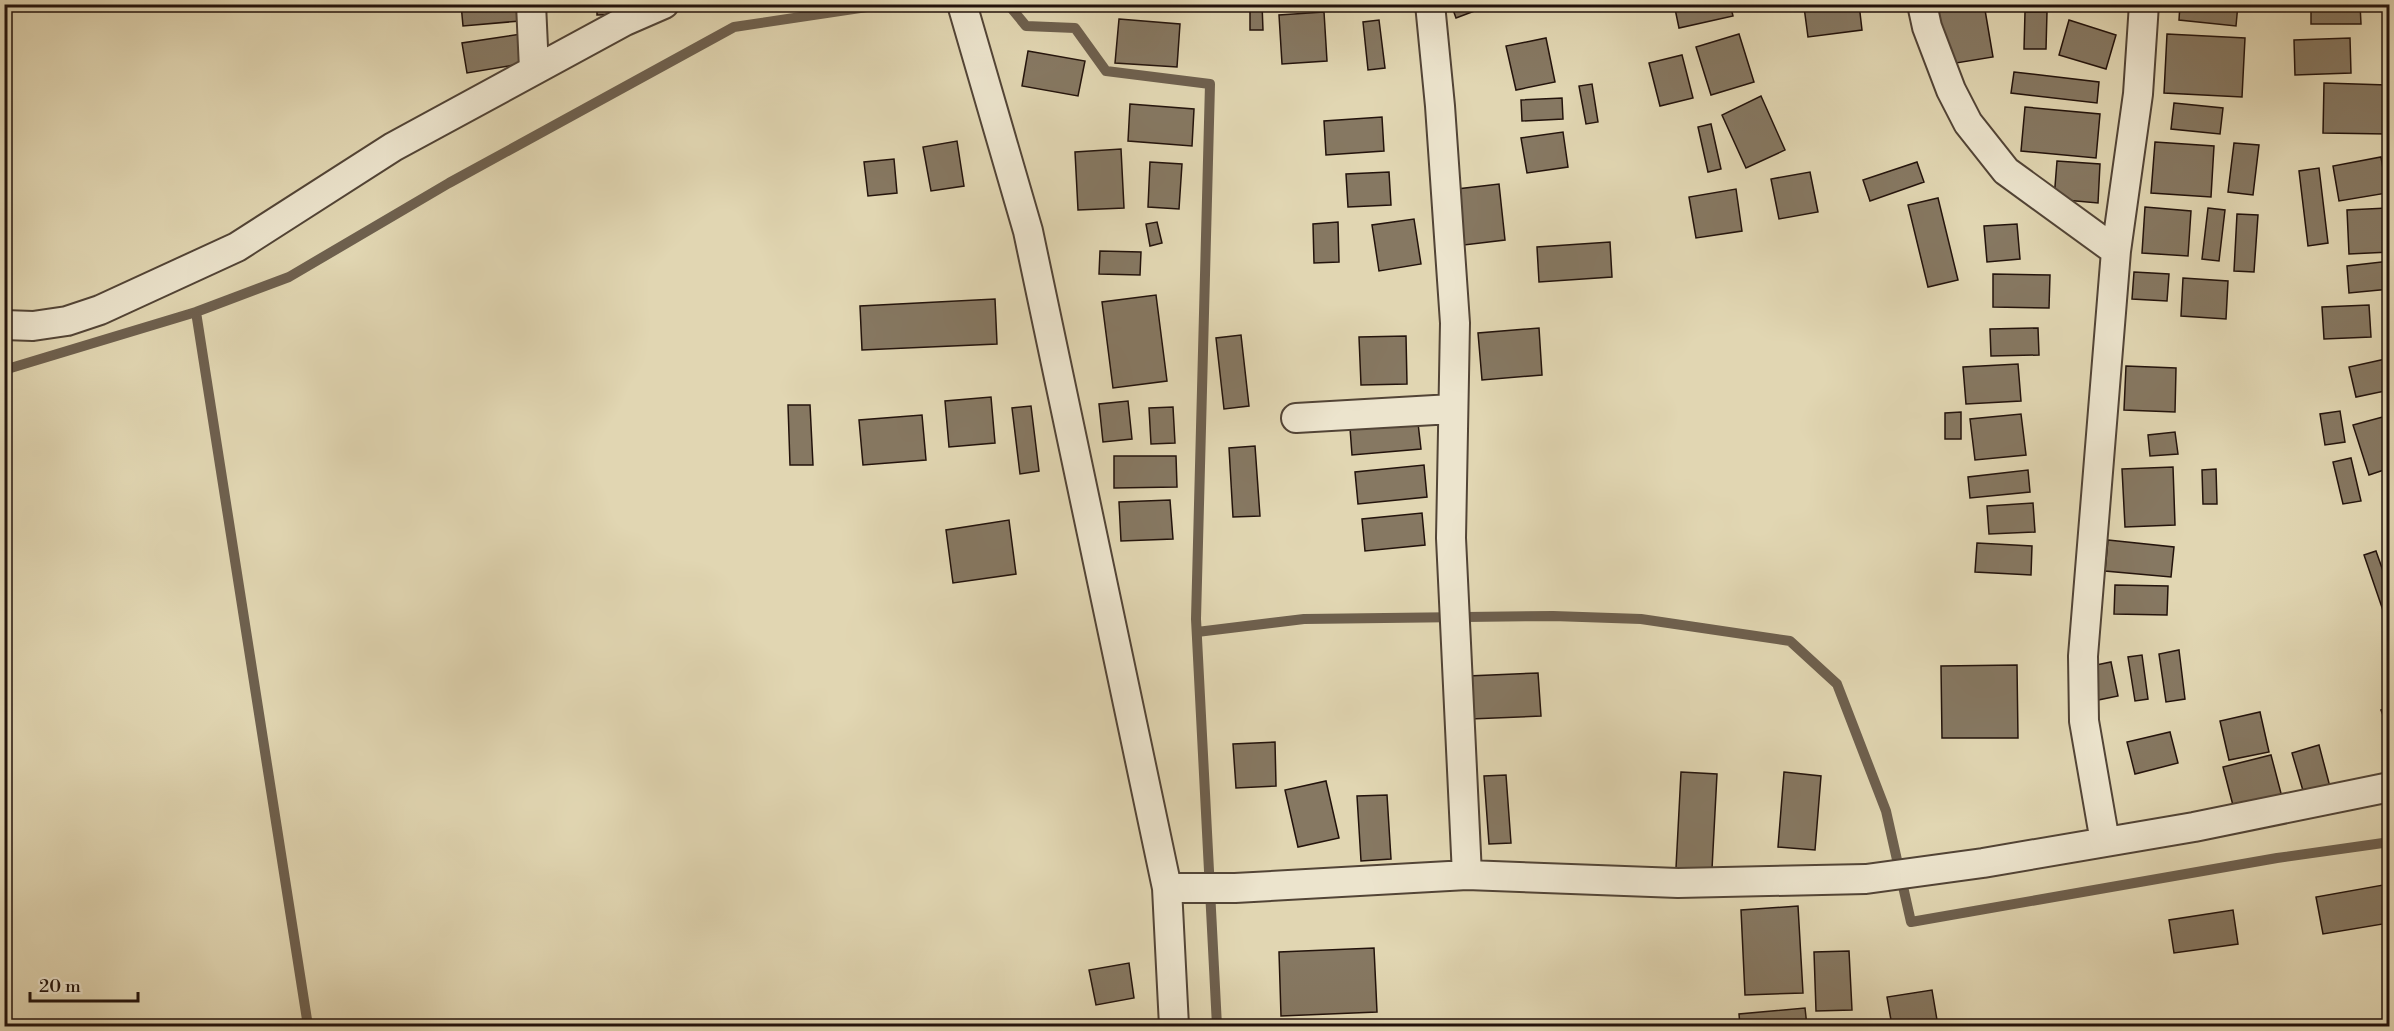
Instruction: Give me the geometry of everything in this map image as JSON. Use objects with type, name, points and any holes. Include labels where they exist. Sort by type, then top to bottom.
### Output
[{"type":"street","points":[[531,4],[534,69]]},
{"type":"street","points":[[4,325],[33,327],[67,321],[100,310],[237,247],[393,147],[534,69],[664,4]]},
{"type":"street","points":[[1430,4],[1440,106],[1455,323],[1450,538],[1467,876]]},
{"type":"street","points":[[1922,4],[1951,90],[1968,123],[2006,171],[2116,251]]},
{"type":"street","points":[[2105,842],[2084,721],[2083,656],[2116,251],[2138,94],[2144,4]]},
{"type":"street","points":[[965,16],[1028,231],[1167,888],[1174,1026]]},
{"type":"street","points":[[1296,418],[1452,409]]},
{"type":"street","points":[[1167,888],[1235,888],[1467,876],[1678,883],[1866,879],[1983,863],[2194,827],[2390,787]]},
{"type":"building","points":[[461,4],[519,4],[520,21],[463,26]]},
{"type":"building","points":[[597,4],[626,4],[626,14],[597,15]]},
{"type":"building","points":[[1250,4],[1262,4],[1263,30],[1250,30]]},
{"type":"building","points":[[1451,4],[1493,4],[1456,18]]},
{"type":"building","points":[[1674,4],[1730,4],[1733,16],[1679,28]]},
{"type":"building","points":[[1823,4],[1859,4],[1862,30],[1808,37],[1804,7]]},
{"type":"building","points":[[1933,4],[1984,4],[1993,57],[1944,65]]},
{"type":"building","points":[[2180,4],[2238,4],[2236,26],[2179,20]]},
{"type":"building","points":[[2311,4],[2360,4],[2361,24],[2311,24]]},
{"type":"building","points":[[1324,12],[1327,61],[1282,64],[1279,15]]},
{"type":"building","points":[[2025,12],[2047,12],[2046,49],[2024,49]]},
{"type":"building","points":[[1119,19],[1180,24],[1177,67],[1115,63]]},
{"type":"building","points":[[1379,20],[1385,68],[1368,70],[1363,22]]},
{"type":"building","points":[[2069,20],[2116,35],[2106,69],[2059,55]]},
{"type":"building","points":[[521,34],[526,63],[467,73],[462,43]]},
{"type":"building","points":[[1739,34],[1754,82],[1711,95],[1696,47]]},
{"type":"building","points":[[2167,34],[2245,38],[2242,97],[2164,93]]},
{"type":"building","points":[[1546,38],[1555,82],[1516,90],[1506,46]]},
{"type":"building","points":[[2350,38],[2351,73],[2295,75],[2294,40]]},
{"type":"building","points":[[1028,51],[1085,61],[1078,96],[1022,86]]},
{"type":"building","points":[[1682,55],[1693,98],[1660,106],[1649,63]]},
{"type":"building","points":[[2014,72],[2099,82],[2097,103],[2011,93]]},
{"type":"building","points":[[2324,83],[2387,85],[2387,134],[2323,133]]},
{"type":"building","points":[[1592,84],[1598,122],[1586,124],[1579,86]]},
{"type":"building","points":[[1761,96],[1785,150],[1746,168],[1722,115]]},
{"type":"building","points":[[1562,98],[1563,119],[1522,121],[1521,100]]},
{"type":"building","points":[[2174,103],[2223,108],[2220,134],[2171,129]]},
{"type":"building","points":[[1130,104],[1194,109],[1192,146],[1128,141]]},
{"type":"building","points":[[2025,107],[2100,114],[2096,158],[2021,151]]},
{"type":"building","points":[[1382,117],[1384,151],[1326,155],[1324,121]]},
{"type":"building","points":[[1711,124],[1721,169],[1708,172],[1698,127]]},
{"type":"building","points":[[1563,132],[1568,167],[1527,173],[1521,138]]},
{"type":"building","points":[[957,141],[964,186],[931,191],[923,147]]},
{"type":"building","points":[[2155,142],[2214,146],[2211,197],[2151,193]]},
{"type":"building","points":[[2234,143],[2259,145],[2253,195],[2228,192]]},
{"type":"building","points":[[1121,149],[1124,208],[1078,210],[1075,152]]},
{"type":"building","points":[[2381,157],[2387,193],[2339,201],[2333,166]]},
{"type":"building","points":[[894,159],[897,193],[868,196],[864,162]]},
{"type":"building","points":[[2057,161],[2100,164],[2098,203],[2054,199]]},
{"type":"building","points":[[1150,162],[1182,164],[1179,209],[1148,207]]},
{"type":"building","points":[[1917,162],[1924,182],[1870,201],[1863,180]]},
{"type":"building","points":[[2319,168],[2328,243],[2308,246],[2299,171]]},
{"type":"building","points":[[1389,172],[1391,205],[1348,207],[1346,174]]},
{"type":"building","points":[[1810,172],[1818,212],[1779,219],[1771,179]]},
{"type":"building","points":[[1499,184],[1505,240],[1464,245],[1457,189]]},
{"type":"building","points":[[1736,189],[1742,231],[1696,238],[1689,197]]},
{"type":"building","points":[[1938,198],[1958,280],[1928,287],[1908,205]]},
{"type":"building","points":[[2145,207],[2191,211],[2188,256],[2142,253]]},
{"type":"building","points":[[2208,208],[2225,210],[2219,261],[2202,259]]},
{"type":"building","points":[[2387,208],[2390,252],[2349,254],[2347,210]]},
{"type":"building","points":[[2237,214],[2258,215],[2254,272],[2234,271]]},
{"type":"building","points":[[1414,219],[1421,264],[1379,271],[1372,225]]},
{"type":"building","points":[[1157,222],[1162,243],[1150,246],[1146,224]]},
{"type":"building","points":[[1338,222],[1339,262],[1314,263],[1313,224]]},
{"type":"building","points":[[2017,224],[2020,259],[1987,262],[1984,226]]},
{"type":"building","points":[[1610,242],[1612,277],[1539,282],[1537,247]]},
{"type":"building","points":[[1100,251],[1141,252],[1140,275],[1099,274]]},
{"type":"building","points":[[2390,261],[2390,289],[2349,293],[2347,266]]},
{"type":"building","points":[[2134,272],[2169,274],[2167,301],[2132,299]]},
{"type":"building","points":[[1993,274],[2050,275],[2049,308],[1993,307]]},
{"type":"building","points":[[2183,278],[2228,281],[2226,319],[2181,316]]},
{"type":"building","points":[[1156,295],[1167,381],[1113,388],[1102,302]]},
{"type":"building","points":[[995,299],[997,344],[862,350],[860,306]]},
{"type":"building","points":[[2369,305],[2371,337],[2324,339],[2322,307]]},
{"type":"building","points":[[1539,328],[1542,375],[1482,380],[1478,333]]},
{"type":"building","points":[[2038,328],[2039,355],[1991,356],[1990,329]]},
{"type":"building","points":[[1241,335],[1249,406],[1224,409],[1216,338]]},
{"type":"building","points":[[1406,336],[1407,384],[1361,385],[1359,337]]},
{"type":"building","points":[[2390,358],[2390,390],[2356,397],[2349,367]]},
{"type":"building","points":[[2018,364],[2021,401],[1966,404],[1963,367]]},
{"type":"building","points":[[2126,366],[2176,368],[2175,412],[2124,410]]},
{"type":"building","points":[[991,397],[995,443],[949,447],[945,401]]},
{"type":"building","points":[[1128,401],[1132,439],[1103,442],[1099,404]]},
{"type":"building","points":[[788,405],[810,405],[813,465],[790,465]]},
{"type":"building","points":[[1031,406],[1039,471],[1020,474],[1012,408]]},
{"type":"building","points":[[1173,407],[1175,443],[1151,444],[1149,408]]},
{"type":"building","points":[[2340,411],[2345,442],[2325,445],[2320,414]]},
{"type":"building","points":[[1961,412],[1961,439],[1945,439],[1945,413]]},
{"type":"building","points":[[2021,414],[2026,455],[1975,460],[1970,419]]},
{"type":"building","points":[[922,415],[926,460],[863,465],[859,420]]},
{"type":"building","points":[[2390,415],[2390,468],[2369,475],[2353,425]]},
{"type":"building","points":[[1418,423],[1421,449],[1352,455],[1350,428]]},
{"type":"building","points":[[2175,432],[2178,454],[2150,456],[2148,435]]},
{"type":"building","points":[[1255,446],[1260,516],[1233,517],[1229,448]]},
{"type":"building","points":[[1114,456],[1176,456],[1177,487],[1114,488]]},
{"type":"building","points":[[2351,458],[2361,501],[2343,504],[2333,462]]},
{"type":"building","points":[[1424,465],[1427,497],[1358,504],[1355,472]]},
{"type":"building","points":[[2173,467],[2175,525],[2125,527],[2122,469]]},
{"type":"building","points":[[2216,469],[2217,504],[2203,504],[2202,470]]},
{"type":"building","points":[[2028,470],[2030,492],[1970,498],[1968,477]]},
{"type":"building","points":[[1170,500],[1173,539],[1121,541],[1119,502]]},
{"type":"building","points":[[2033,503],[2035,532],[1989,534],[1987,506]]},
{"type":"building","points":[[1422,513],[1425,545],[1365,551],[1362,519]]},
{"type":"building","points":[[1009,520],[1016,574],[953,583],[946,530]]},
{"type":"building","points":[[2108,540],[2174,547],[2171,577],[2105,571]]},
{"type":"building","points":[[1977,543],[2032,546],[2031,575],[1975,572]]},
{"type":"building","points":[[2376,551],[2390,591],[2390,625],[2388,625],[2364,555]]},
{"type":"building","points":[[2115,585],[2168,586],[2167,615],[2114,614]]},
{"type":"building","points":[[2179,650],[2185,699],[2166,702],[2159,654]]},
{"type":"building","points":[[2142,655],[2148,699],[2135,701],[2128,657]]},
{"type":"building","points":[[2111,662],[2118,696],[2098,700],[2091,666]]},
{"type":"building","points":[[2017,665],[2018,738],[1942,738],[1941,666]]},
{"type":"building","points":[[1538,673],[1541,716],[1470,719],[1468,676]]},
{"type":"building","points":[[2390,707],[2390,734],[2381,710]]},
{"type":"building","points":[[2260,712],[2269,752],[2229,760],[2220,721]]},
{"type":"building","points":[[2170,732],[2178,763],[2135,774],[2127,742]]},
{"type":"building","points":[[1275,742],[1276,786],[1236,788],[1233,744]]},
{"type":"building","points":[[2319,745],[2330,787],[2304,794],[2292,753]]},
{"type":"building","points":[[2271,755],[2283,801],[2235,813],[2223,767]]},
{"type":"building","points":[[1681,772],[1717,774],[1712,869],[1676,868]]},
{"type":"building","points":[[1784,772],[1821,776],[1815,850],[1778,847]]},
{"type":"building","points":[[1506,775],[1511,843],[1489,844],[1484,776]]},
{"type":"building","points":[[1326,781],[1339,838],[1298,847],[1285,790]]},
{"type":"building","points":[[1387,795],[1391,859],[1361,861],[1357,796]]},
{"type":"building","points":[[2383,885],[2389,923],[2323,934],[2316,897]]},
{"type":"building","points":[[1798,906],[1803,993],[1745,995],[1741,910]]},
{"type":"building","points":[[2233,910],[2238,944],[2174,953],[2169,920]]},
{"type":"building","points":[[1374,948],[1377,1012],[1281,1016],[1279,952]]},
{"type":"building","points":[[1849,951],[1852,1010],[1816,1011],[1814,952]]},
{"type":"building","points":[[1129,963],[1134,998],[1096,1005],[1089,970]]},
{"type":"building","points":[[1932,990],[1938,1026],[1892,1026],[1887,997]]},
{"type":"building","points":[[1805,1008],[1807,1026],[1740,1026],[1739,1014]]},
{"type":"waterway","points":[[4,370],[196,312],[289,277],[449,183],[734,27],[887,4]]},
{"type":"waterway","points":[[1008,4],[1026,26],[1075,28],[1106,71],[1210,84],[1196,619],[1217,1026]]},
{"type":"waterway","points":[[196,312],[308,1026]]},
{"type":"waterway","points":[[1197,632],[1304,619],[1553,616],[1641,619],[1790,641],[1837,684],[1886,811],[1911,922],[2277,858],[2390,842]]}]
